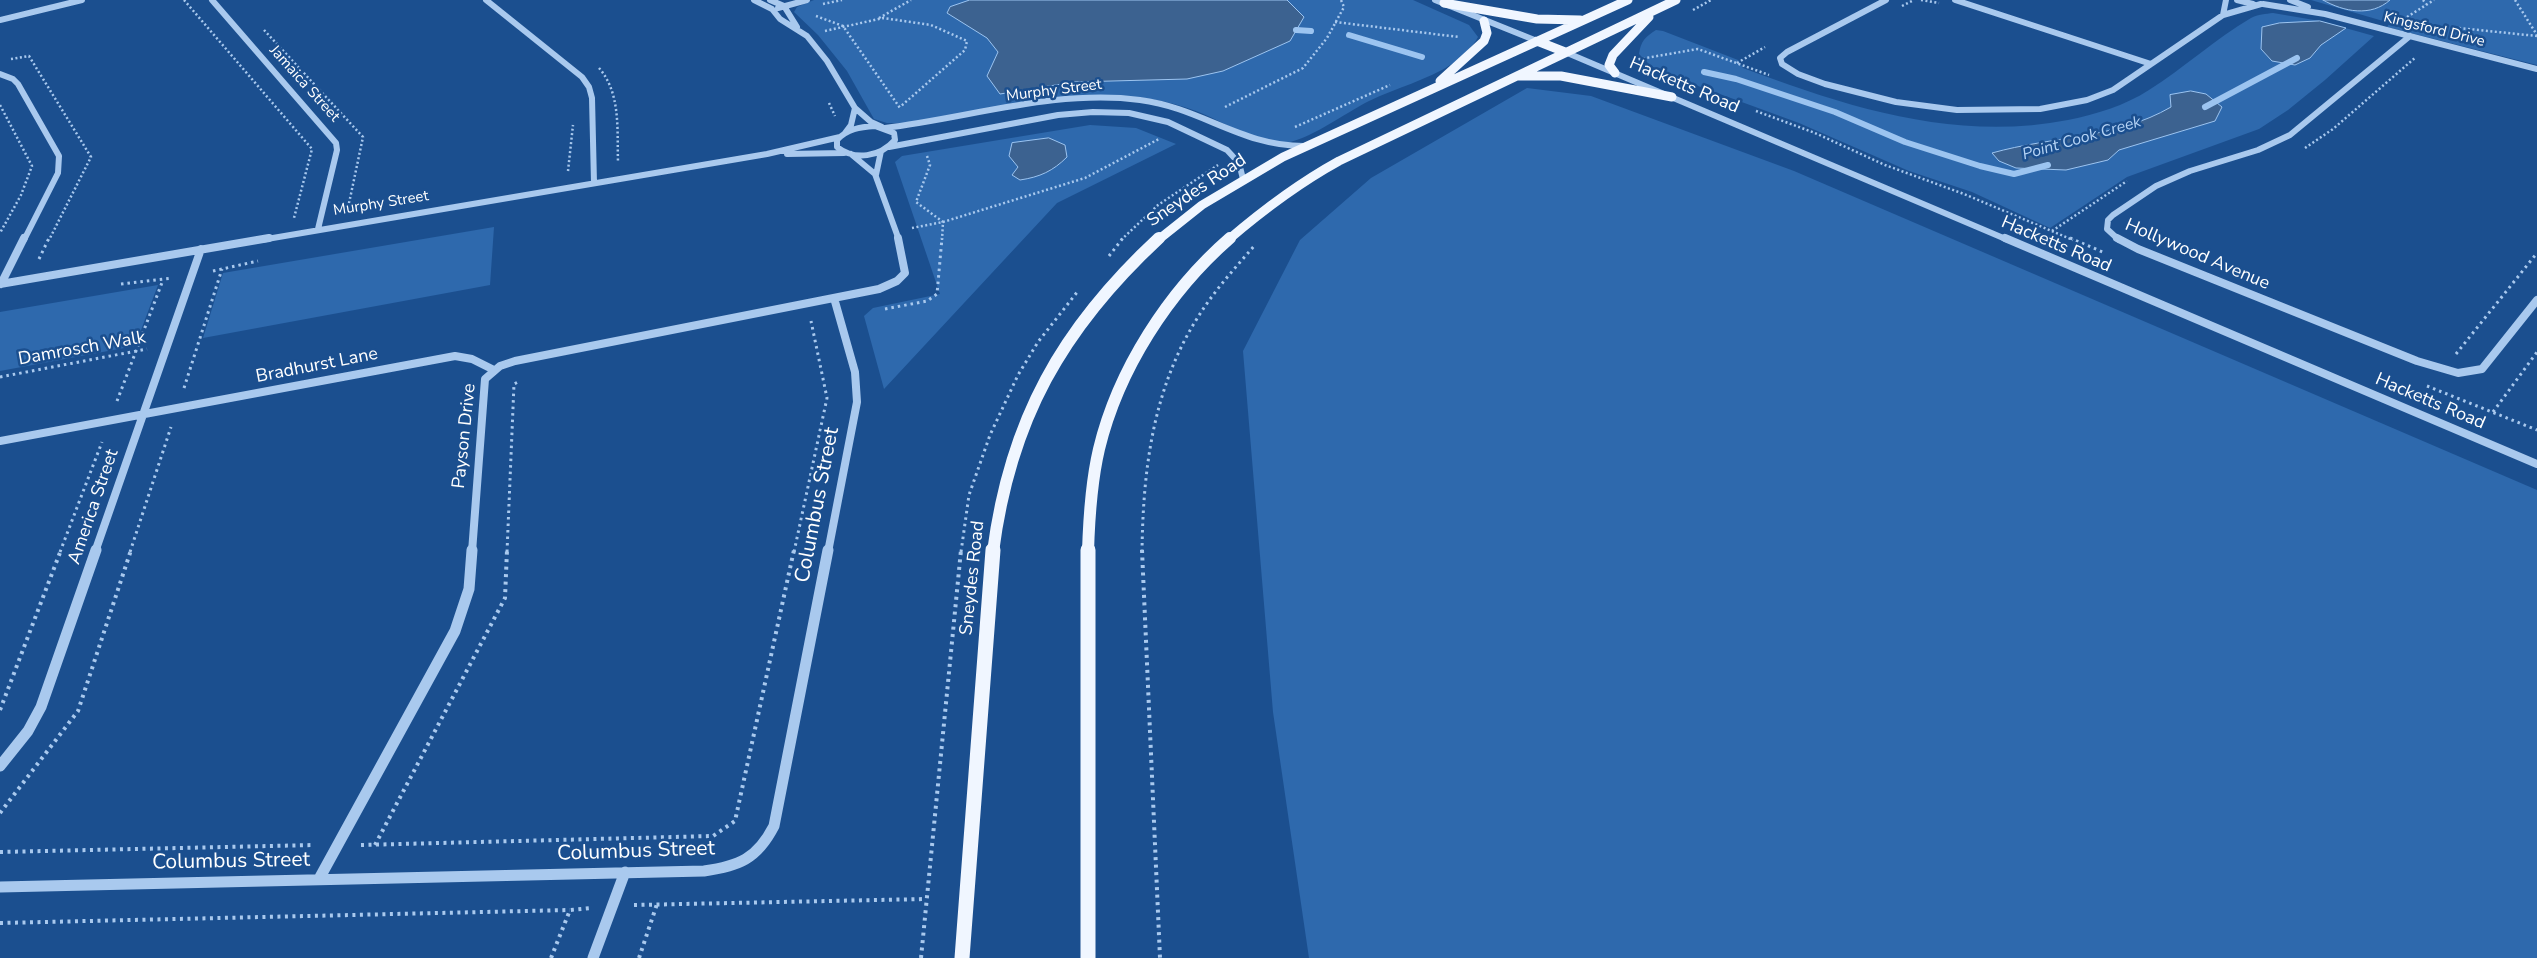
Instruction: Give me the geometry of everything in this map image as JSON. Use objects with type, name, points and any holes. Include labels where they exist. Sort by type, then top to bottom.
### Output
[{"type":"main road","name":"Sneydes Road","points":[[962,958],[991,553],[1007,473],[1020,432],[1039,388],[1060,352],[1105,292],[1146,248],[1196,209],[1243,179],[1309,145],[1628,0]]},
{"type":"main road","points":[[1088,958],[1088,582],[1091,497],[1107,424],[1130,364],[1167,304],[1208,256],[1256,214],[1306,180],[1515,76],[1676,0]]},
{"type":"main road","points":[[1440,2],[1537,20],[1584,20]]},
{"type":"main road","points":[[1614,73],[1609,65],[1613,55],[1656,10]]},
{"type":"main road","points":[[1424,94],[1484,41],[1487,33],[1484,21]]},
{"type":"main road","points":[[1537,40],[1565,52]]},
{"type":"main road","points":[[1515,76],[1561,76],[1672,97]]},
{"type":"street","points":[[0,20],[82,0]]},
{"type":"street","name":"Jamaica Street","points":[[212,0],[336,143],[337,150],[318,229]]},
{"type":"street","points":[[486,0],[571,68],[589,87],[592,98],[594,183]]},
{"type":"street","points":[[754,0],[772,9],[780,19],[807,36],[828,61],[855,108],[871,122],[895,136],[895,140],[889,147]]},
{"type":"street","points":[[770,0],[782,5],[807,0]]},
{"type":"street","points":[[772,9],[792,0]]},
{"type":"street","points":[[1886,0],[1787,52],[1780,58],[1785,67],[1798,74],[1860,94],[1930,107],[2001,111],[2040,109],[2087,100],[2113,90],[2223,15],[2277,0]]},
{"type":"street","points":[[1955,0],[2151,64]]},
{"type":"street","points":[[2223,15],[2226,0]]},
{"type":"street","name":"Kingsford Drive","points":[[2237,0],[2325,14],[2537,69]]},
{"type":"street","name":"Kingsford Drive","points":[[2290,0],[2325,14]]},
{"type":"street","points":[[1440,2],[1484,21],[1537,40]]},
{"type":"street","points":[[782,5],[797,28]]},
{"type":"street","name":"Hollywood Avenue","points":[[2410,36],[2290,135],[2258,150],[2190,171],[2156,186],[2113,215],[2108,220],[2107,229],[2116,238],[2138,249],[2417,361],[2458,373],[2474,372],[2482,369],[2537,300]]},
{"type":"street","name":"Hacketts Road","points":[[1565,52],[2537,464]]},
{"type":"street","points":[[0,74],[9,76],[18,84],[59,156],[60,164],[58,173],[0,284]]},
{"type":"street","name":"Murphy Street","points":[[0,284],[767,154],[842,135],[859,128],[926,124],[1062,101],[1109,98],[1146,101],[1182,109],[1259,143],[1286,147],[1309,145]]},
{"type":"street","points":[[855,108],[851,126],[836,144],[876,175],[881,151]]},
{"type":"street","name":"Murphy Street","points":[[767,154],[869,154],[921,138],[1061,114],[1121,112],[1170,122],[1227,150],[1235,155],[1243,172],[1243,179]]},
{"type":"street","name":"Payson Drive","points":[[319,879],[455,631],[463,612],[469,589],[483,384],[494,370],[507,363],[526,358],[879,289],[901,279],[907,267],[876,175]]},
{"type":"street","name":"America Street","points":[[0,766],[28,731],[41,707],[201,250]]},
{"type":"street","name":"Columbus Street","points":[[0,887],[704,871],[727,868],[755,855],[768,839],[774,826],[857,402],[855,372],[834,298]]},
{"type":"street","name":"Bradhurst Lane","points":[[143,415],[455,356],[472,359],[494,370]]},
{"type":"street","points":[[0,441],[143,415]]},
{"type":"street","points":[[593,958],[625,872]]},
{"type":"path","points":[[184,0],[312,149],[289,234]]},
{"type":"path","points":[[807,36],[879,18],[911,0]]},
{"type":"path","points":[[1220,110],[1303,68],[1316,54],[1344,7],[1341,0]]},
{"type":"path","points":[[1897,9],[1914,0]]},
{"type":"path","points":[[2423,0],[2426,4]]},
{"type":"path","points":[[2387,30],[2434,0]]},
{"type":"path","points":[[2515,0],[2537,35]]},
{"type":"path","points":[[800,2],[812,9],[812,15],[843,26],[900,108],[965,50],[968,43],[931,25],[879,18]]},
{"type":"path","points":[[1335,22],[1467,38]]},
{"type":"path","points":[[2458,28],[2537,35]]},
{"type":"path","points":[[1736,63],[1768,45]]},
{"type":"path","points":[[1636,60],[1664,53],[1698,49],[1770,76]]},
{"type":"path","points":[[2297,152],[2333,129],[2418,56]]},
{"type":"path","points":[[1631,58],[1644,65]]},
{"type":"path","points":[[826,98],[838,123]]},
{"type":"path","points":[[0,105],[32,166],[21,195],[0,233]]},
{"type":"path","points":[[1754,110],[1815,133],[1884,165],[1964,194],[2113,257]]},
{"type":"path","points":[[568,187],[573,124]]},
{"type":"path","points":[[896,231],[943,222],[1085,178],[1166,137]]},
{"type":"path","points":[[1213,159],[1220,163]]},
{"type":"path","points":[[559,173],[628,162]]},
{"type":"path","points":[[2052,231],[2105,194],[2130,180]]},
{"type":"path","points":[[284,219],[358,206]]},
{"type":"path","points":[[1160,958],[1142,560],[1141,514],[1145,461],[1156,406],[1173,359],[1203,307],[1240,260],[1257,243]]},
{"type":"path","points":[[2448,353],[2456,354],[2537,253]]},
{"type":"path","points":[[39,259],[49,258]]},
{"type":"path","points":[[0,813],[78,711],[222,269]]},
{"type":"path","points":[[0,710],[163,280]]},
{"type":"path","points":[[0,852],[713,836],[735,821],[827,398],[806,303]]},
{"type":"path","name":"Damrosch Walk","points":[[0,377],[168,346]]},
{"type":"path","points":[[2493,412],[2537,352]]},
{"type":"path","points":[[375,845],[505,598],[514,384],[522,379]]},
{"type":"path","points":[[2421,383],[2537,430]]},
{"type":"path","points":[[639,958],[657,904],[926,899]]},
{"type":"path","points":[[0,923],[570,910]]},
{"type":"shaded area","points":[[814,0],[1413,0],[1469,25],[1478,37],[1463,55],[1442,70],[1369,101],[1313,133],[1290,142],[1280,143],[1258,139],[1206,115],[1174,104],[1152,99],[1107,95],[911,123],[887,123],[874,119],[847,71],[818,35],[794,12],[797,7]]},
{"type":"shaded area","points":[[2311,0],[2537,0],[2537,65],[2387,27],[2390,23]]},
{"type":"shaded area","points":[[2273,13],[2320,21],[2374,36],[2288,110],[2259,129],[2127,177],[2050,228],[1972,192],[1909,171],[1799,123],[1679,79],[1651,66],[1639,54],[1646,37],[1656,30],[1663,31],[1738,60],[1743,68],[1822,96],[1862,107],[1902,117],[1943,123],[1984,127],[2026,126],[2079,118],[2130,101],[2149,90],[2251,18]]},
{"type":"shaded area","points":[[1527,88],[1591,96],[1794,171],[2537,490],[2537,958],[1309,958],[1273,712],[1243,351],[1300,240],[1371,178]]},
{"type":"shaded area","points":[[1090,125],[1136,128],[1176,144],[1057,203],[884,389],[864,316],[873,308],[940,294],[895,162],[902,156]]},
{"type":"shaded area","points":[[494,227],[490,285],[203,338],[223,273]]},
{"type":"shaded area","points":[[158,285],[135,346],[0,371],[0,312]]},
{"type":"water","points":[[970,0],[1287,0],[1304,17],[1290,41],[1223,71],[1187,79],[1074,82],[1000,94],[987,76],[998,52],[987,38],[947,13],[950,7]]},
{"type":"water","points":[[2323,0],[2390,0],[2374,9],[2357,11],[2348,10]]},
{"type":"water","points":[[2320,21],[2346,28],[2321,45],[2310,58],[2295,65],[2272,61],[2261,49],[2262,27],[2279,23]]},
{"type":"water","points":[[2191,91],[2206,94],[2222,107],[2215,121],[2119,150],[2108,160],[2066,170],[2016,168],[1999,161],[1992,153],[2015,147],[2083,136],[2128,125],[2171,107],[2170,95]]},
{"type":"water","points":[[1049,138],[1065,145],[1067,157],[1051,170],[1034,177],[1020,180],[1012,175],[1018,167],[1009,156],[1012,143]]},
{"type":"waterway","name":"Point Cook Creek","points":[[1296,30],[1311,31]]},
{"type":"waterway","name":"Point Cook Creek","points":[[1349,35],[1422,57]]},
{"type":"waterway","name":"Point Cook Creek","points":[[2205,107],[2297,58]]},
{"type":"waterway","name":"Point Cook Creek","points":[[1704,72],[1736,79],[1835,112],[1905,142],[1980,166],[2014,174],[2048,165]]}]
